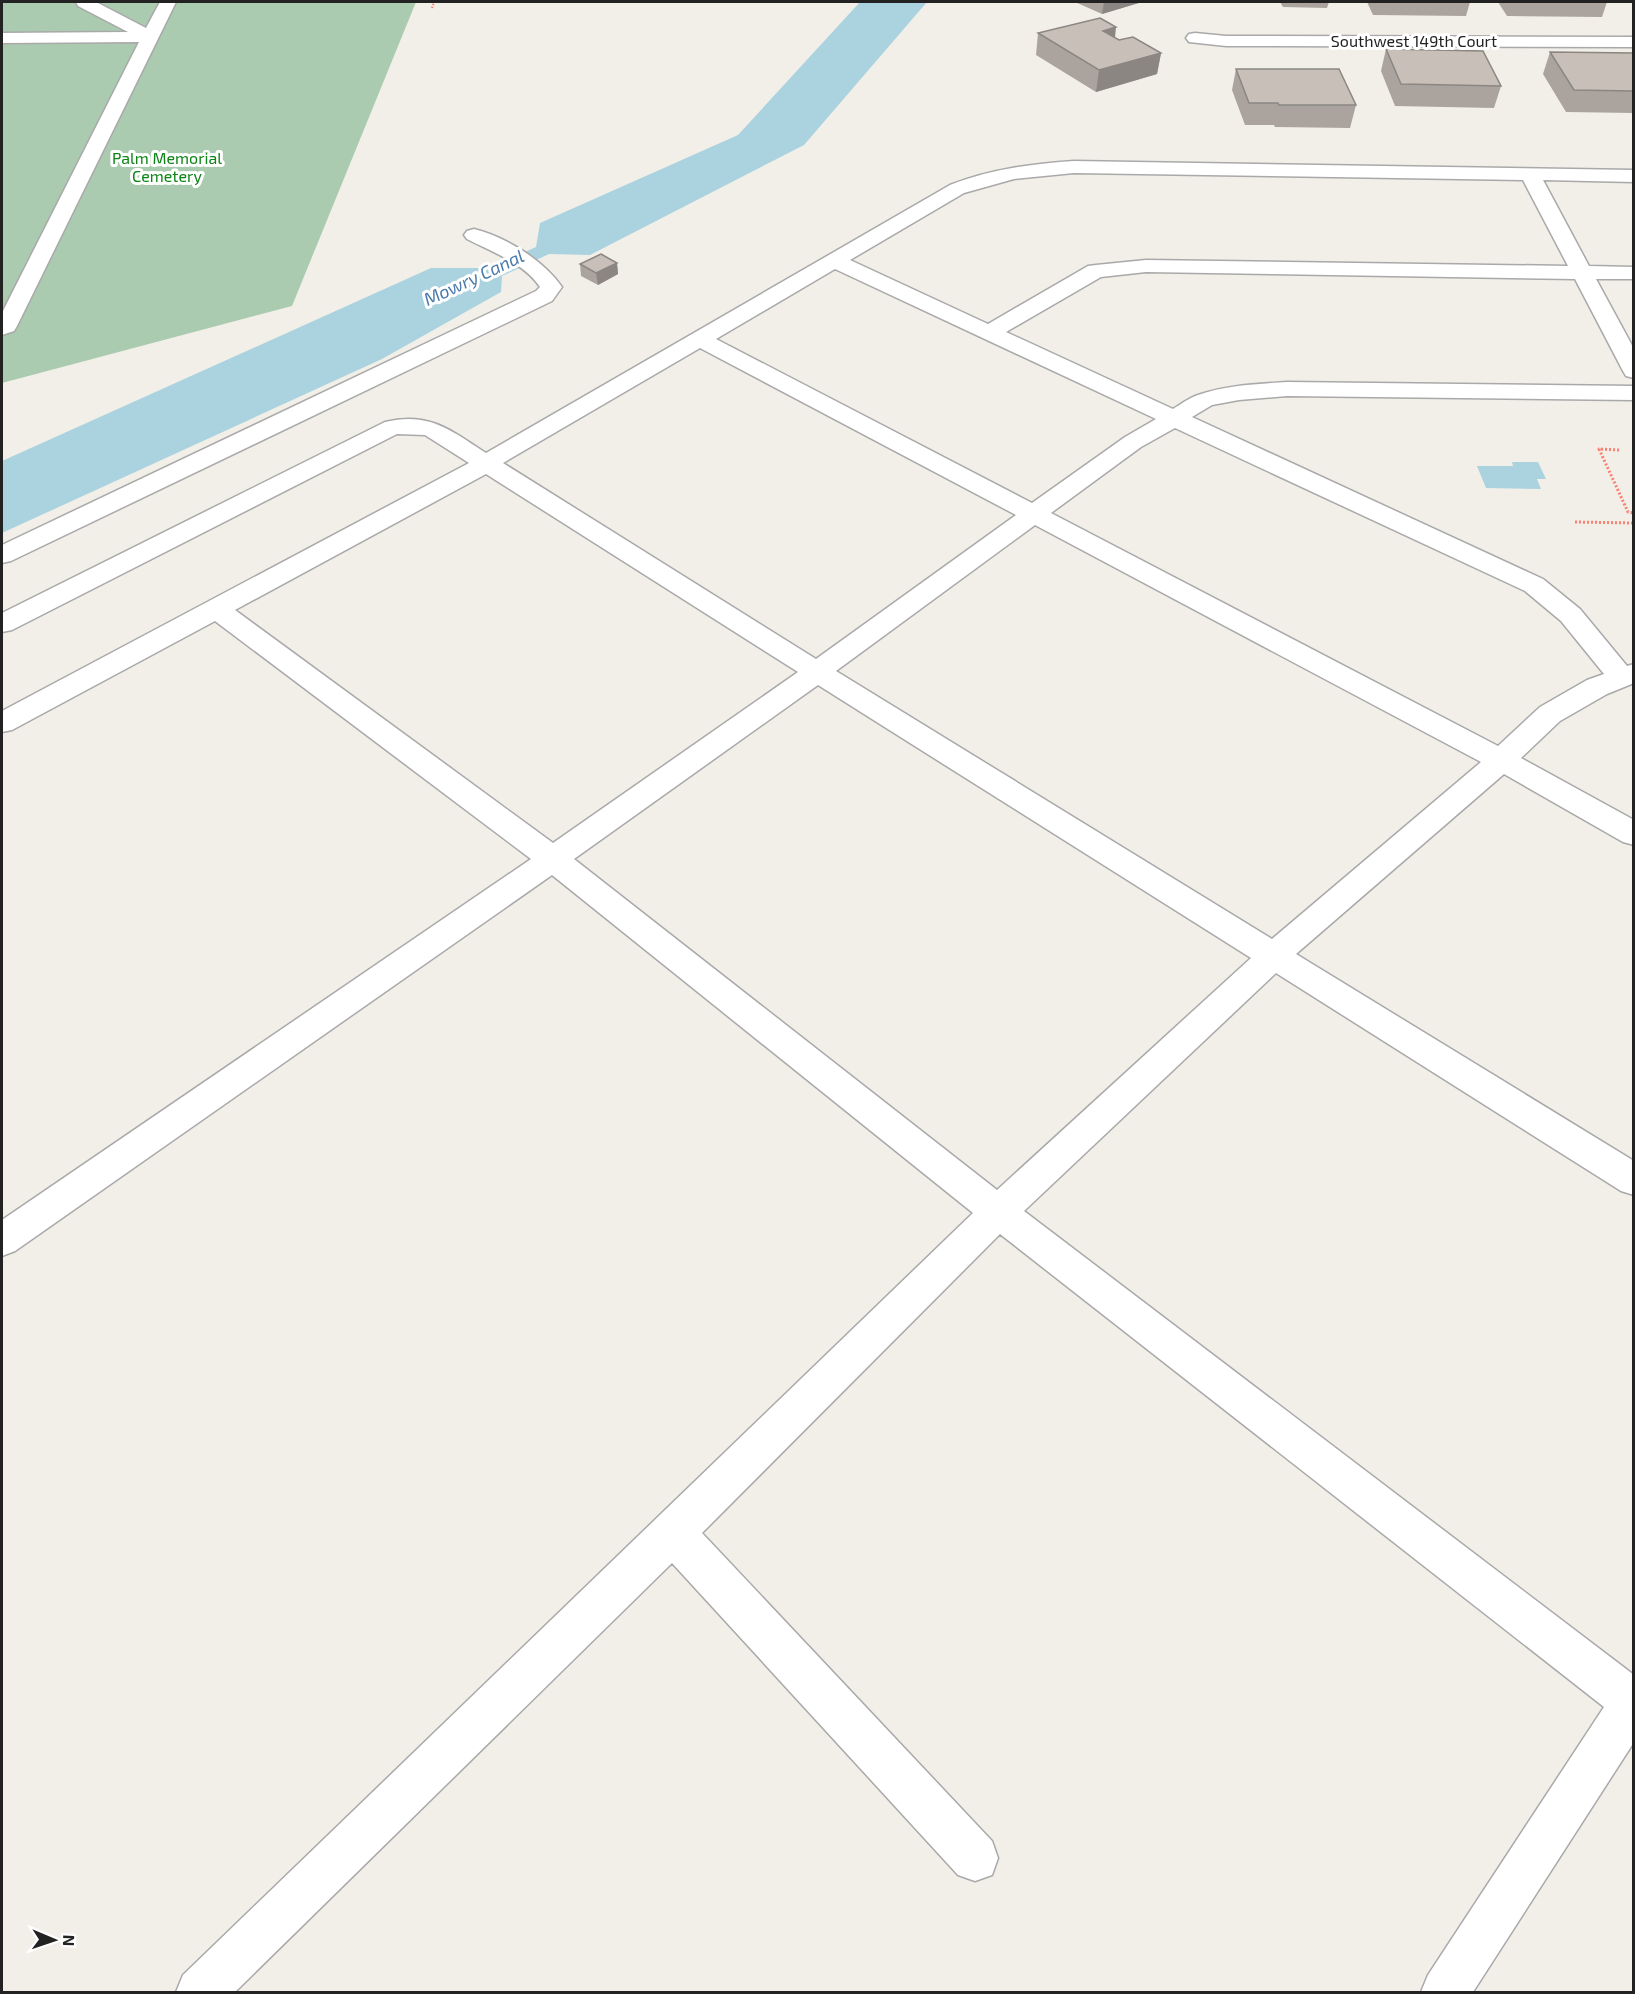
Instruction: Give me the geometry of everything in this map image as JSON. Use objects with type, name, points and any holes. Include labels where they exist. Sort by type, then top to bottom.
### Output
[{"type":"street","points":[[84,2],[151,37]]},
{"type":"street","points":[[2,328],[6,326],[168,2]]},
{"type":"street","points":[[2,38],[151,37]]},
{"type":"street","name":"Southwest 149th Court","points":[[1195,38],[1226,41],[1634,42]]},
{"type":"street","points":[[2,723],[485,464],[957,189],[988,177],[1030,170],[1074,167],[1634,176]]},
{"type":"street","points":[[1530,174],[1634,370]]},
{"type":"street","points":[[2,555],[544,296],[551,287],[545,276],[474,236]]},
{"type":"street","points":[[200,1992],[673,1533],[998,1212],[1275,956],[1502,760],[1550,714],[1572,699],[1627,675],[1570,614],[1551,596],[1534,585],[834,261]]},
{"type":"street","points":[[990,332],[1084,277],[1112,268],[1146,266],[1634,273]]},
{"type":"street","points":[[701,340],[1502,760],[1634,834]]},
{"type":"street","points":[[2,1240],[552,859],[817,672],[1133,442],[1205,400],[1279,389],[1634,393]]},
{"type":"street","points":[[2,624],[393,427],[430,428],[817,672],[1634,1180]]},
{"type":"street","points":[[216,609],[552,859],[998,1212],[1633,1703],[1445,1992]]},
{"type":"street","points":[[673,1533],[975,1858]]},
{"type":"path","points":[[432,8],[434,2]]},
{"type":"path","points":[[1619,450],[1599,449],[1628,512],[1634,513]]},
{"type":"path","points":[[1575,522],[1634,523]]},
{"type":"green space","name":"Palm Memorial Cemetery","points":[[2,2],[416,2],[292,306],[2,383]]},
{"type":"water","name":"Mowry Canal","points":[[860,2],[927,2],[804,145],[590,255],[549,254],[502,276],[501,292],[382,359],[2,533],[2,461],[431,268],[489,268],[536,247],[540,223],[738,135]]},
{"type":"water","points":[[1512,462],[1538,462],[1546,479],[1537,479],[1541,489],[1486,488],[1477,466],[1513,466]]},
{"type":"building","points":[[1100,18],[1116,27],[1103,31],[1119,40],[1133,37],[1161,53],[1099,70],[1038,33]]},
{"type":"building","points":[[1386,49],[1483,51],[1501,86],[1401,84]]},
{"type":"building","points":[[1550,52],[1634,53],[1634,91],[1574,90]]},
{"type":"building","points":[[1236,69],[1339,69],[1356,105],[1249,103]]},
{"type":"building","points":[[601,254],[617,263],[596,273],[580,264]]}]
